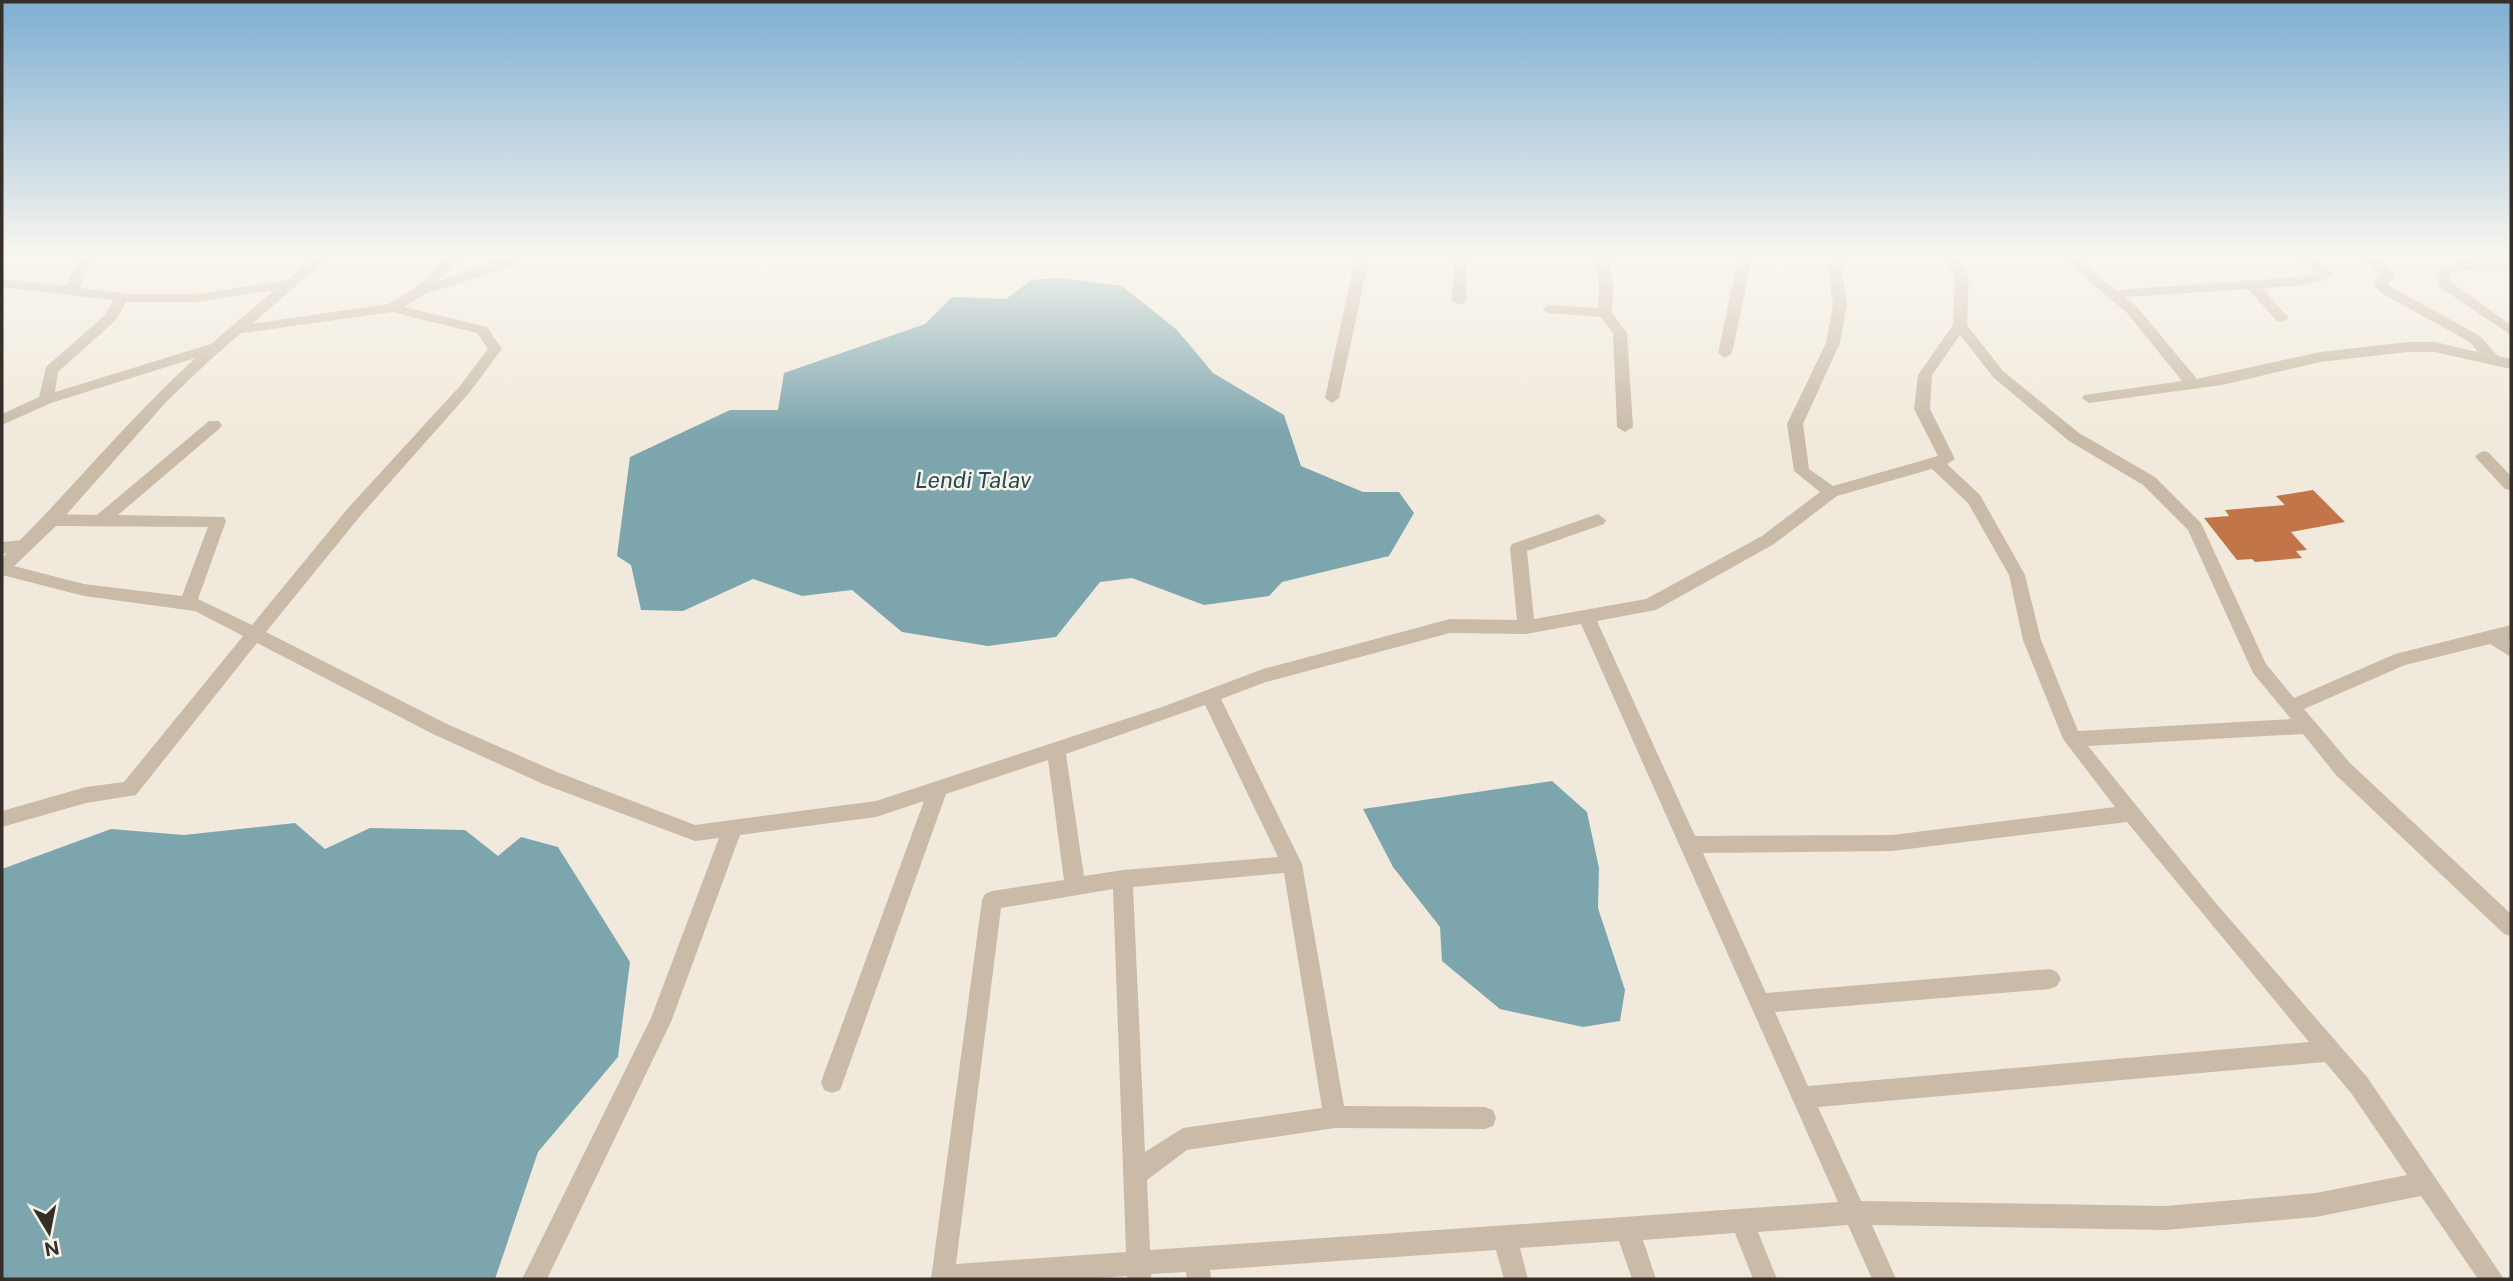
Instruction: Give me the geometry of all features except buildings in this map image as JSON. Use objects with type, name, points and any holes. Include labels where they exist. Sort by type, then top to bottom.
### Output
[{"type":"street","points":[[46,400],[51,370],[113,314]]},
{"type":"street","points":[[255,314],[162,398],[52,520],[2,568],[84,590],[198,605],[440,729],[550,778],[695,834],[876,809],[1263,676],[1450,626],[1527,627],[1650,605],[1768,540],[1831,492],[1947,458],[1922,409],[1925,375],[1960,325],[1960,314]]},
{"type":"street","points":[[236,330],[357,314]]},
{"type":"street","points":[[2,819],[86,795],[129,789],[355,511],[464,390],[495,349],[482,330],[413,314]]},
{"type":"street","points":[[1332,398],[1350,314]]},
{"type":"street","points":[[1606,314],[1620,333],[1625,427]]},
{"type":"street","points":[[1725,353],[1733,314]]},
{"type":"street","points":[[1831,492],[1802,471],[1795,424],[1833,344],[1838,314]]},
{"type":"street","points":[[2135,314],[2193,384]]},
{"type":"street","points":[[2278,314],[2282,318]]},
{"type":"street","points":[[2429,314],[2474,339],[2492,359]]},
{"type":"street","points":[[2487,314],[2511,331]]},
{"type":"street","points":[[1960,325],[1998,374],[2074,436],[2149,481],[2195,527],[2259,668],[2343,769],[2511,927]]},
{"type":"street","points":[[2,420],[46,400],[216,347]]},
{"type":"street","points":[[2089,398],[2193,384],[2320,358],[2395,348],[2435,347],[2511,364]]},
{"type":"street","points":[[101,520],[214,425]]},
{"type":"street","points":[[2483,456],[2511,485]]},
{"type":"street","points":[[1935,462],[1973,499],[2017,575],[2032,640],[2071,739],[2207,908],[2358,1085],[2492,1279]]},
{"type":"street","points":[[52,520],[218,521],[188,603]]},
{"type":"street","points":[[1527,627],[1518,548],[1598,520]]},
{"type":"street","points":[[2,548],[23,546]]},
{"type":"street","points":[[1586,616],[1884,1279]]},
{"type":"street","points":[[2291,707],[2400,659],[2511,632]]},
{"type":"street","points":[[2492,636],[2511,650]]},
{"type":"street","points":[[1210,696],[1292,864],[1335,1117]]},
{"type":"street","points":[[2071,739],[2307,726]]},
{"type":"street","points":[[1056,749],[1075,886]]},
{"type":"street","points":[[832,1082],[938,789]]},
{"type":"street","points":[[1690,845],[1892,843],[2133,813]]},
{"type":"street","points":[[534,1279],[660,1022],[733,828]]},
{"type":"street","points":[[1292,864],[1123,879],[992,900],[942,1277],[1198,1269],[1504,1238],[1854,1213],[2165,1218],[2316,1205],[2426,1183]]},
{"type":"street","points":[[1123,879],[1138,1271]]},
{"type":"street","points":[[1762,1003],[2050,979]]},
{"type":"street","points":[[1803,1097],[2330,1051]]},
{"type":"street","points":[[1134,1175],[1183,1139],[1335,1117],[1485,1118]]},
{"type":"street","points":[[1742,1221],[1765,1279]]},
{"type":"street","points":[[1627,1229],[1644,1279]]},
{"type":"street","points":[[1504,1238],[1516,1279]]},
{"type":"water","name":"Lendi Talav","points":[[935,314],[1157,314],[1177,330],[1213,373],[1284,415],[1301,466],[1363,492],[1399,492],[1414,513],[1389,556],[1282,582],[1269,596],[1204,605],[1132,578],[1100,582],[1056,637],[988,646],[902,632],[852,590],[802,596],[753,579],[683,611],[641,610],[631,565],[617,556],[630,457],[730,410],[778,410],[784,373],[925,324]]},
{"type":"water","points":[[1552,781],[1587,812],[1599,868],[1598,908],[1625,990],[1620,1021],[1583,1027],[1500,1009],[1442,961],[1440,927],[1393,867],[1363,809]]},
{"type":"water","points":[[295,823],[325,849],[370,828],[465,830],[498,856],[521,837],[558,847],[630,962],[618,1057],[538,1152],[495,1279],[2,1279],[2,869],[111,829],[184,835]]}]
